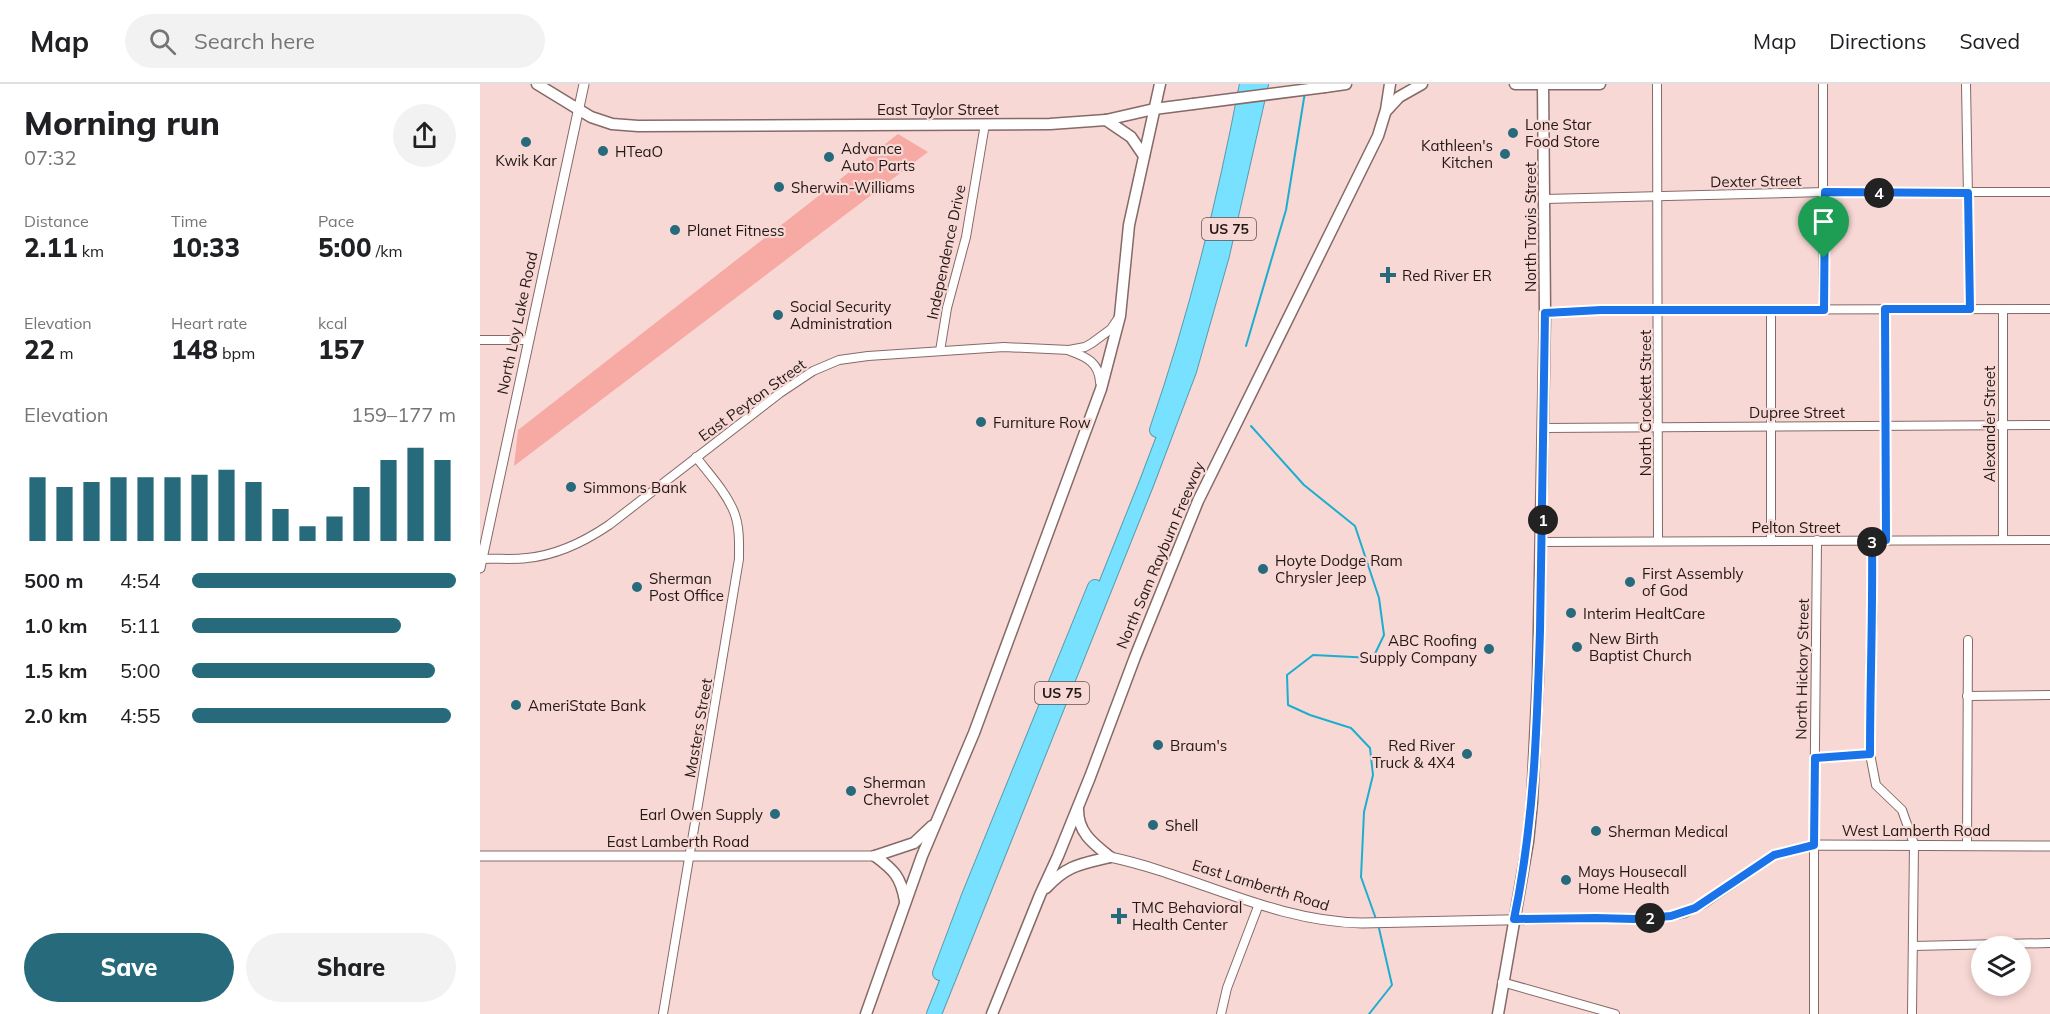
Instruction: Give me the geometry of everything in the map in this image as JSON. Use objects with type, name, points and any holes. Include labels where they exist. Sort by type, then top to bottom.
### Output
[{"type":"highway","points":[[1233,162],[1237,84]]},
{"type":"highway","name":"US 75","points":[[924,1014],[969,896],[1146,461],[1174,381],[1233,162],[1247,84]]},
{"type":"highway","name":"US 75","points":[[934,1014],[1143,492],[1189,371],[1222,255],[1261,84]]},
{"type":"main road","name":"East Taylor Street","points":[[537,84],[591,117],[612,124],[638,126],[1050,124],[1106,120],[1154,109],[1346,84]]},
{"type":"main road","points":[[866,1014],[936,821],[974,733],[1101,389],[1120,316],[1129,225],[1160,84]]},
{"type":"main road","name":"North Sam Rayburn Freeway","points":[[992,1014],[1078,807],[1198,501],[1378,136],[1386,110],[1390,84]]},
{"type":"main road","points":[[1386,110],[1399,97],[1422,84]]},
{"type":"main road","points":[[1515,84],[1600,84]]},
{"type":"main road","name":"North Travis Street","points":[[1498,1014],[1524,865],[1532,802],[1544,428],[1543,85]]},
{"type":"main road","points":[[1106,120],[1131,137],[1144,156]]},
{"type":"main road","points":[[1078,807],[1078,822],[1085,835],[1110,857]]},
{"type":"main road","points":[[875,856],[914,843],[936,821]]},
{"type":"main road","points":[[875,856],[897,873],[903,886],[906,904]]},
{"type":"main road","points":[[1040,895],[1064,871],[1079,864],[1110,857]]},
{"type":"street","name":"North Loy Lake Road","points":[[481,562],[585,84]]},
{"type":"street","name":"North Crockett Street","points":[[1657,84],[1658,541]]},
{"type":"street","points":[[1823,84],[1824,310]]},
{"type":"street","points":[[1966,84],[1970,309]]},
{"type":"street","name":"Independence Drive","points":[[940,351],[947,308],[966,237],[985,124]]},
{"type":"street","name":"Dexter Street","points":[[1545,199],[1825,192],[2050,192]]},
{"type":"street","points":[[1885,309],[1886,540]]},
{"type":"street","name":"Alexander Street","points":[[2002,540],[2003,309]]},
{"type":"street","points":[[1545,313],[1658,310],[2050,309]]},
{"type":"street","points":[[1771,310],[1771,541]]},
{"type":"street","name":"East Peyton Street","points":[[481,562],[527,558],[558,552],[585,541],[780,393],[813,371],[839,360],[1004,347],[1069,350],[1085,347],[1100,338],[1111,329],[1120,316]]},
{"type":"street","points":[[480,340],[529,340]]},
{"type":"street","name":"East Peyton Street","points":[[1069,350],[1087,357],[1095,364],[1100,373],[1101,389]]},
{"type":"street","name":"Dupree Street","points":[[1544,428],[2050,426]]},
{"type":"street","name":"Masters Street","points":[[663,1014],[739,560],[738,531],[734,513],[719,487],[696,457]]},
{"type":"street","name":"North Hickory Street","points":[[1814,1014],[1817,540]]},
{"type":"street","points":[[1872,540],[1870,754],[1876,785],[1902,810],[1914,844],[1912,1014]]},
{"type":"street","name":"Pelton Street","points":[[1542,542],[2050,540]]},
{"type":"street","points":[[1967,845],[1968,640]]},
{"type":"street","points":[[1967,696],[2050,695]]},
{"type":"street","points":[[1815,758],[1870,754]]},
{"type":"street","name":"West Lamberth Road","points":[[1514,919],[1634,919],[1671,916],[1695,908],[1774,855],[1814,845],[2050,846]]},
{"type":"street","name":"East Lamberth Road","points":[[480,856],[875,856]]},
{"type":"street","name":"East Lamberth Road","points":[[1110,857],[1145,864],[1259,904],[1311,919],[1336,923],[1514,919]]},
{"type":"street","points":[[1221,1014],[1227,988],[1259,904]]},
{"type":"street","points":[[1913,946],[2050,943]]},
{"type":"street","points":[[1502,982],[1615,1014]]},
{"type":"shaded area","points":[[898,134],[928,152],[514,466],[518,430]]},
{"type":"waterway","points":[[1246,346],[1286,210],[1305,92]]},
{"type":"waterway","points":[[1251,426],[1304,485],[1355,526],[1379,598],[1384,635],[1373,658],[1313,655],[1287,675],[1288,705],[1310,715],[1351,728],[1370,748],[1373,775],[1364,812],[1361,877],[1376,919]]},
{"type":"waterway","points":[[1369,1014],[1392,985],[1378,924]]},
{"type":"place","name":"Lone Star Food Store","points":[[1513,133]]},
{"type":"place","name":"Kwik Kar","points":[[526,142]]},
{"type":"place","name":"HTeaO","points":[[603,151]]},
{"type":"place","name":"Kathleen's Kitchen","points":[[1505,154]]},
{"type":"place","name":"Advance Auto Parts","points":[[829,157]]},
{"type":"place","name":"Sherwin-Williams","points":[[779,187]]},
{"type":"place","name":"Planet Fitness","points":[[675,230]]},
{"type":"place","name":"Red River ER","points":[[1388,275]]},
{"type":"place","name":"Social Security Administration","points":[[778,315]]},
{"type":"place","name":"Furniture Row","points":[[981,422]]},
{"type":"place","name":"Simmons Bank","points":[[571,487]]},
{"type":"place","name":"Hoyte Dodge Ram Chrysler Jeep","points":[[1263,569]]},
{"type":"place","name":"First Assembly of God","points":[[1630,582]]},
{"type":"place","name":"Sherman Post Office","points":[[637,587]]},
{"type":"place","name":"Interim HealtCare","points":[[1571,613]]},
{"type":"place","name":"New Birth Baptist Church","points":[[1577,647]]},
{"type":"place","name":"ABC Roofing Supply Company","points":[[1489,649]]},
{"type":"place","name":"AmeriState Bank","points":[[516,705]]},
{"type":"place","name":"Braum's","points":[[1158,745]]},
{"type":"place","name":"Red River Truck & 4X4","points":[[1467,754]]},
{"type":"place","name":"Sherman Chevrolet","points":[[851,791]]},
{"type":"place","name":"Earl Owen Supply","points":[[775,814]]},
{"type":"place","name":"Shell","points":[[1153,825]]},
{"type":"place","name":"Sherman Medical","points":[[1596,831]]},
{"type":"place","name":"Mays Housecall Home Health","points":[[1566,880]]},
{"type":"place","name":"TMC Behavioral Health Center","points":[[1119,916]]},
{"type":"route","points":[[1825,192],[1968,193],[1970,309],[1885,309],[1886,540],[1872,540],[1870,754],[1815,758],[1814,845],[1774,855],[1695,908],[1671,916],[1634,919],[1514,919],[1528,842],[1532,802],[1542,542],[1545,313],[1601,310],[1824,310],[1824,258],[1825,192]]}]
